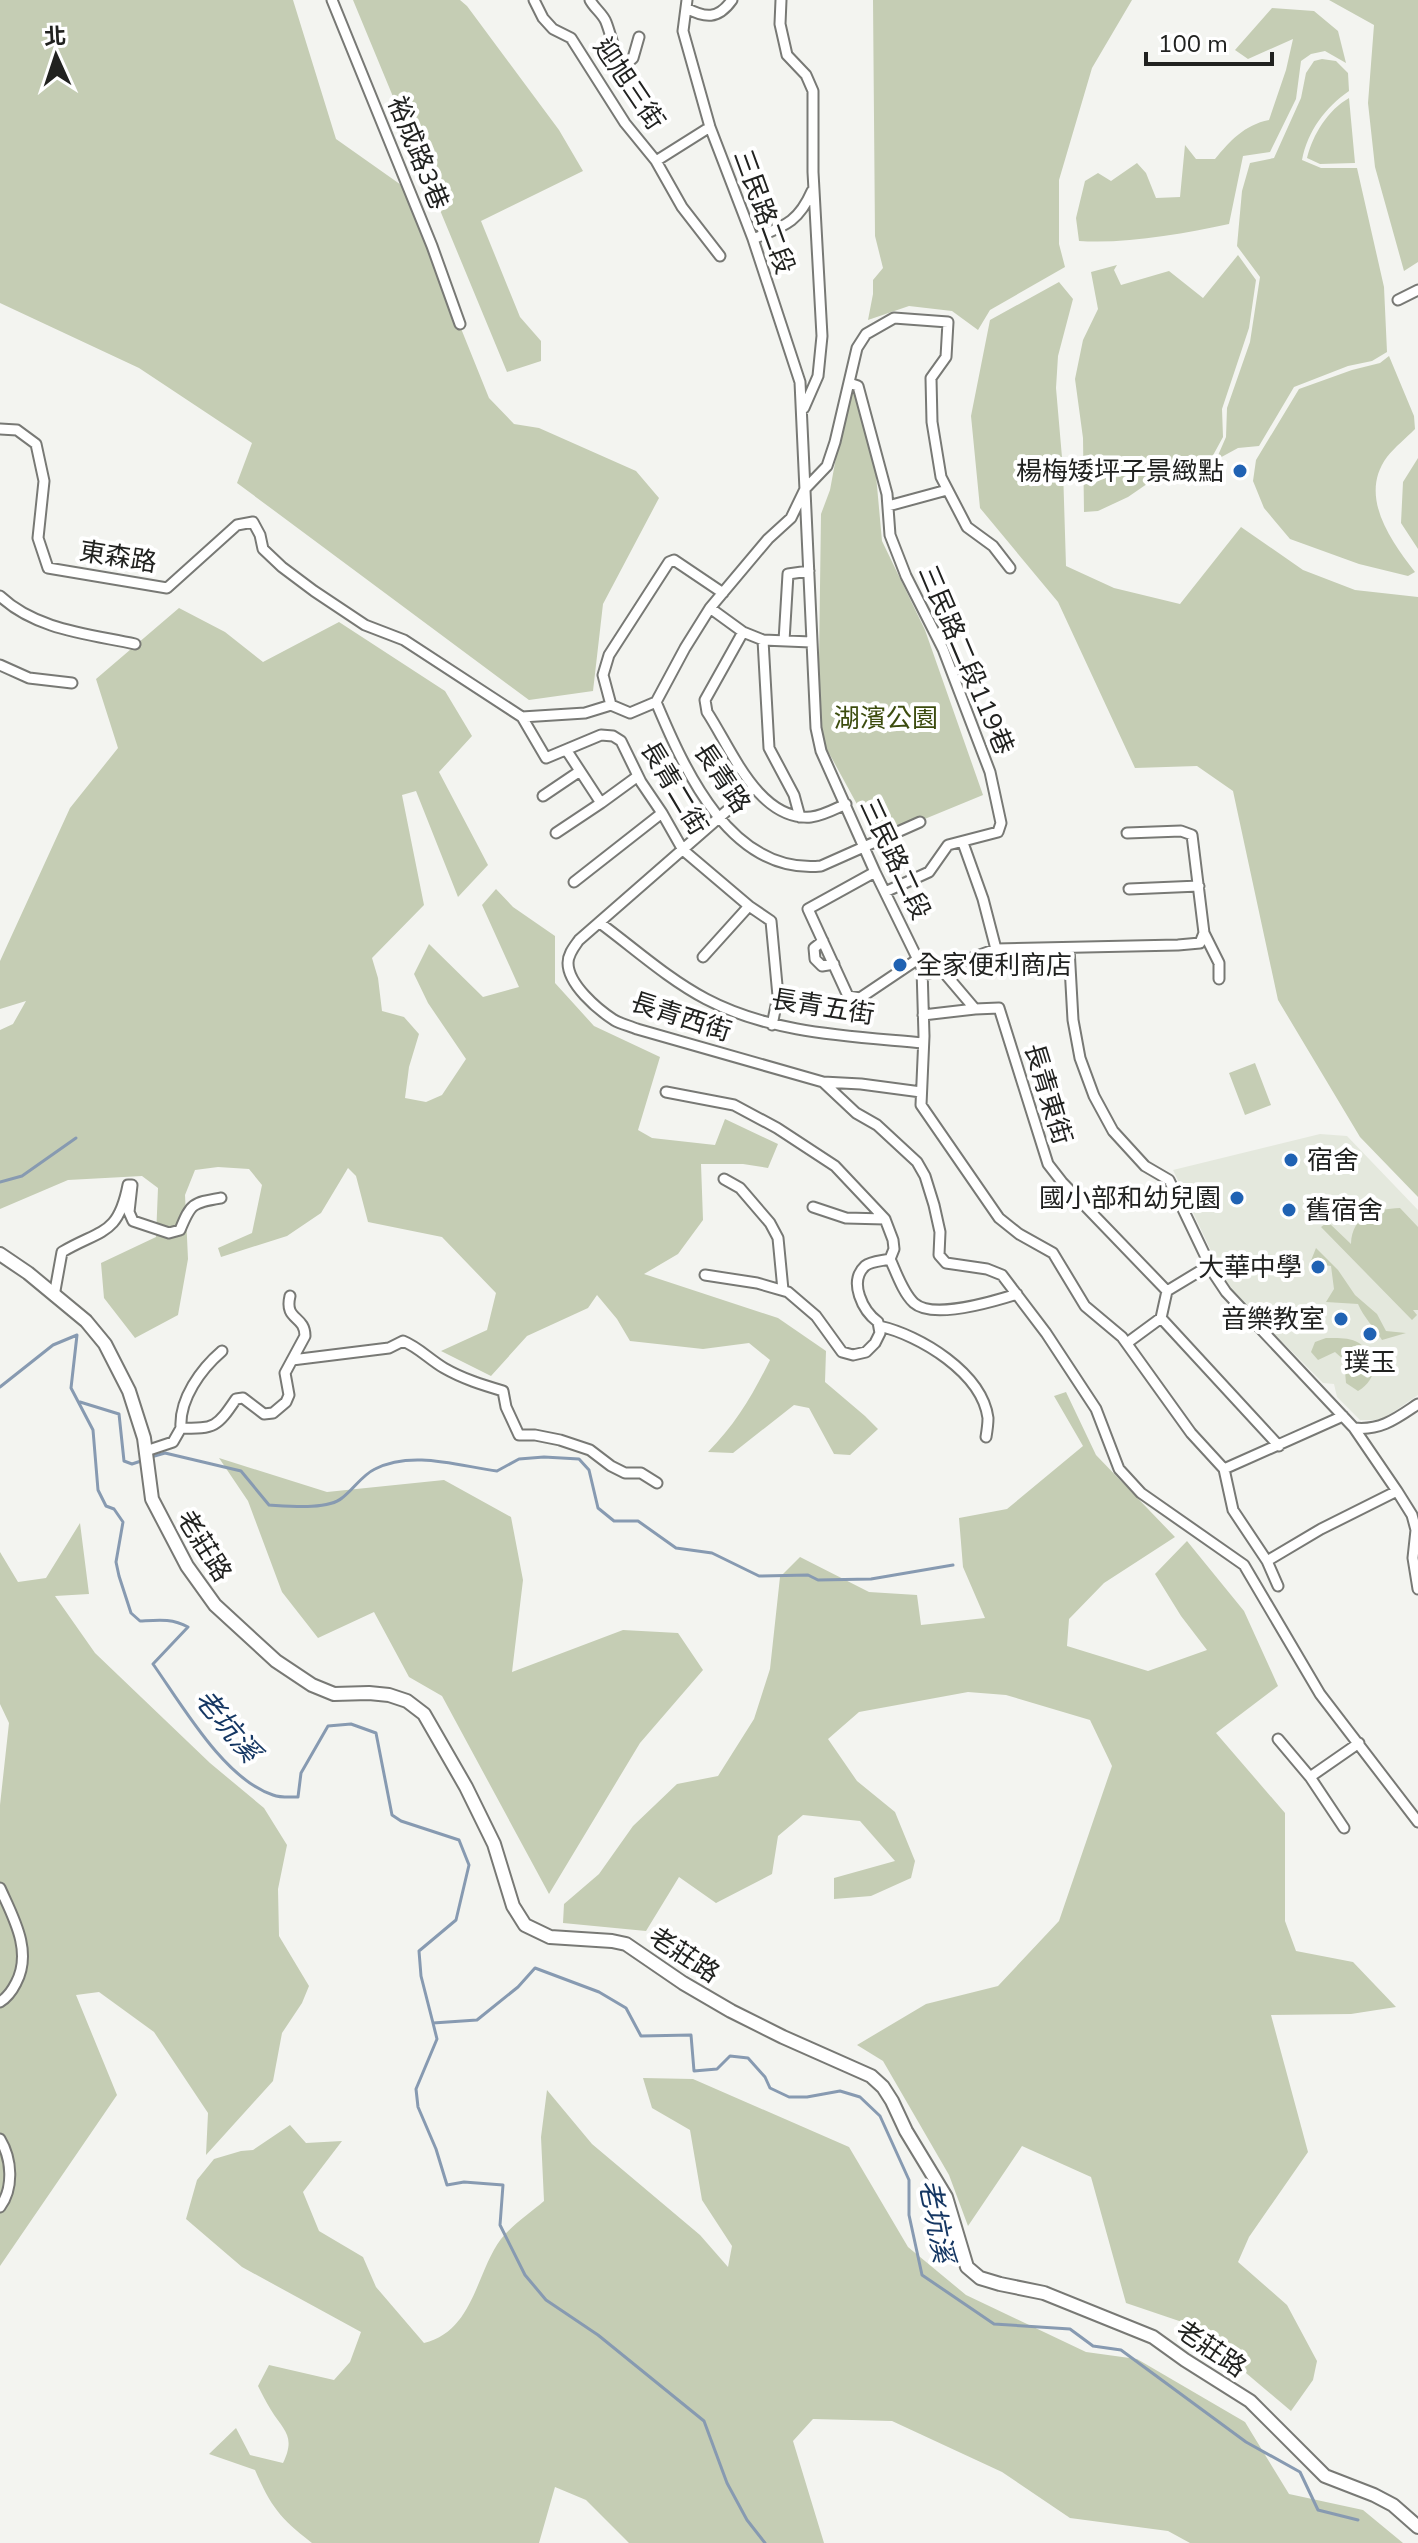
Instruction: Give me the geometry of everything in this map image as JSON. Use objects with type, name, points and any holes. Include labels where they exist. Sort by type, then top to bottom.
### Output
[{"type":"street","name":"裕成路3巷","points":[[332,0],[432,246],[460,324]]},
{"type":"street","name":"迎旭三街","points":[[534,0],[553,29],[571,38],[625,123],[656,161],[682,207],[720,256]]},
{"type":"street","points":[[590,0],[605,18],[615,54],[625,65],[633,58],[639,37]]},
{"type":"street","points":[[686,4],[703,16],[714,15],[727,8],[732,0]]},
{"type":"street","points":[[781,0],[780,24],[787,55],[806,75],[813,91],[814,188],[822,336],[818,376],[803,411]]},
{"type":"street","name":"三民路二段","points":[[686,4],[683,31],[710,127],[753,239],[800,382],[816,728],[821,751],[922,968],[921,1105],[999,1218],[1019,1234],[1053,1253],[1085,1306],[1127,1343],[1191,1433],[1224,1469]]},
{"type":"street","name":"迎旭三街","points":[[656,161],[710,127]]},
{"type":"street","points":[[753,239],[789,222],[804,210],[814,188]]},
{"type":"street","points":[[1398,300],[1418,290]]},
{"type":"street","points":[[601,803],[567,751],[546,758],[522,717],[585,713],[611,705],[630,713],[656,702],[685,648],[725,587],[791,518],[805,489],[827,466],[857,348],[866,334],[879,325],[903,317],[948,322],[946,357],[931,378],[935,452],[941,477],[967,527],[993,546],[1010,568]]},
{"type":"street","name":"三民路二段119巷","points":[[849,383],[858,386],[887,494],[890,535],[906,576],[943,649],[990,772],[1001,823],[998,832],[948,845],[929,872],[885,892]]},
{"type":"street","name":"東森路","points":[[0,429],[17,430],[36,444],[44,481],[38,538],[48,568],[167,588],[237,525],[253,522],[263,549],[293,575],[365,625],[404,640],[522,717]]},
{"type":"street","points":[[888,506],[947,490]]},
{"type":"street","points":[[611,705],[603,675],[609,655],[669,562],[674,560],[723,593]]},
{"type":"street","points":[[784,641],[788,574],[809,571]]},
{"type":"street","points":[[0,596],[16,611],[50,625],[135,644]]},
{"type":"street","points":[[710,608],[743,632],[763,640],[811,642]]},
{"type":"street","points":[[743,632],[705,700],[707,712],[753,788],[777,808],[800,817],[814,817],[846,804]]},
{"type":"street","points":[[763,640],[769,748],[794,795],[800,817]]},
{"type":"street","points":[[0,665],[29,678],[72,683]]},
{"type":"street","name":"長青路","points":[[656,702],[678,754],[719,819],[736,838],[780,863],[804,868],[821,866],[920,822]]},
{"type":"street","name":"長青二街","points":[[567,751],[601,735],[613,736],[621,741],[638,776],[683,850],[771,921],[778,996],[772,1025]]},
{"type":"street","points":[[543,796],[580,771]]},
{"type":"street","points":[[556,833],[638,776]]},
{"type":"street","name":"長青西街","points":[[753,788],[579,940],[570,953],[568,964],[572,980],[615,1021],[823,1082],[921,1092]]},
{"type":"street","points":[[574,882],[662,813]]},
{"type":"street","points":[[1127,833],[1181,831],[1192,835],[1204,933],[1219,963],[1219,979]]},
{"type":"street","points":[[963,843],[983,899],[996,949]]},
{"type":"street","points":[[875,872],[808,909],[848,996],[860,998],[918,959]]},
{"type":"street","points":[[1129,889],[1199,886]]},
{"type":"street","points":[[703,957],[749,906]]},
{"type":"street","name":"長青五街","points":[[600,923],[685,987],[710,1001],[772,1025],[923,1043]]},
{"type":"street","points":[[922,976],[996,949],[1189,944],[1200,943],[1204,933]]},
{"type":"street","points":[[823,941],[814,948],[815,959],[822,966],[834,964]]},
{"type":"street","name":"長青東街","points":[[1069,948],[1073,1020],[1080,1058],[1094,1096],[1113,1131],[1145,1166],[1169,1180],[1226,1292],[1343,1416]]},
{"type":"street","points":[[941,969],[975,1009]]},
{"type":"street","name":"長青東街","points":[[975,1009],[999,1008],[1048,1164],[1167,1291]]},
{"type":"street","points":[[923,1015],[975,1009]]},
{"type":"street","points":[[823,1082],[917,1162],[934,1205],[940,1232],[939,1255],[946,1263],[987,1269],[1002,1275],[1046,1333],[1096,1409],[1119,1469],[1141,1493],[1244,1565],[1312,1681],[1418,1822]]},
{"type":"street","points":[[666,1092],[725,1102],[758,1117],[835,1166],[885,1219],[893,1240],[890,1259]]},
{"type":"street","points":[[724,1179],[740,1188],[770,1223],[778,1238],[783,1290]]},
{"type":"street","points":[[54,1296],[62,1252],[92,1238],[117,1218],[123,1209],[128,1185],[132,1185],[129,1212],[133,1221],[169,1233],[180,1230],[189,1207],[195,1202],[221,1198]]},
{"type":"street","points":[[813,1207],[846,1218],[885,1219]]},
{"type":"street","name":"老莊路","points":[[0,1254],[86,1321],[112,1355],[129,1391],[144,1438],[152,1499],[187,1566],[215,1605],[276,1661],[312,1685],[334,1694],[389,1695],[407,1701],[424,1714],[494,1844],[510,1897],[525,1925],[550,1937],[626,1944],[731,2011],[871,2076],[892,2101],[942,2191],[967,2267],[980,2278],[1044,2293],[1153,2337],[1250,2401],[1325,2476],[1393,2505],[1418,2527]]},
{"type":"street","points":[[890,1259],[914,1303],[922,1307],[937,1310],[987,1304],[1017,1294]]},
{"type":"street","points":[[705,1275],[783,1290],[816,1316],[842,1352],[853,1355],[866,1352],[880,1333],[878,1322],[869,1315],[857,1291],[860,1274],[867,1264],[890,1259]]},
{"type":"street","points":[[1127,1343],[1161,1318],[1167,1291],[1210,1265]]},
{"type":"street","points":[[181,1428],[206,1428],[219,1424],[236,1399],[243,1398],[264,1414],[273,1413],[286,1402],[289,1395],[285,1373],[306,1330],[287,1308],[290,1296]]},
{"type":"street","points":[[1161,1318],[1279,1446]]},
{"type":"street","points":[[879,1326],[912,1337],[968,1376],[988,1419],[986,1437]]},
{"type":"street","points":[[292,1360],[389,1348],[403,1341],[416,1346],[421,1354],[446,1369],[503,1391],[506,1407],[519,1435],[560,1440],[590,1450],[625,1473],[641,1473],[657,1483]]},
{"type":"street","points":[[146,1457],[173,1442],[181,1428],[183,1408],[199,1376],[222,1351]]},
{"type":"street","points":[[1354,1428],[1386,1425],[1418,1404]]},
{"type":"street","points":[[1278,1586],[1267,1561],[1233,1510],[1224,1469],[1343,1416],[1412,1515],[1416,1530],[1413,1558],[1418,1589]]},
{"type":"street","points":[[1267,1561],[1321,1529],[1397,1491]]},
{"type":"street","points":[[1278,1739],[1310,1777],[1344,1828]]},
{"type":"street","points":[[1310,1777],[1359,1743]]},
{"type":"street","points":[[0,1888],[19,1932],[23,1958],[18,1979],[7,1998],[0,2002]]},
{"type":"street","points":[[0,2139],[7,2152],[10,2178],[0,2207]]},
{"type":"shaded area","name":"大華中學","points":[[1320,1134],[1347,1136],[1418,1210],[1418,1395],[1382,1420],[1360,1420],[1337,1397],[1334,1384],[1323,1383],[1228,1287],[1173,1170]]},
{"type":"green space","points":[[0,0],[293,0],[336,139],[404,187],[489,398],[514,424],[539,428],[636,471],[659,498],[603,604],[593,691],[529,700],[237,483],[252,443],[139,368],[0,303]]},
{"type":"green space","points":[[353,0],[460,0],[559,130],[583,171],[481,221],[520,317],[541,341],[541,361],[507,372]]},
{"type":"green space","points":[[873,0],[1132,0],[1092,68],[1059,180],[1059,244],[1065,267],[990,310],[978,330],[952,311],[909,306],[868,320],[873,280],[883,268],[875,236]]},
{"type":"green space","points":[[1329,0],[1418,0],[1418,262],[1404,271],[1375,167],[1368,103],[1374,25]]},
{"type":"green space","points":[[1272,8],[1314,11],[1338,31],[1346,63],[1325,51],[1311,54],[1301,61],[1296,99],[1270,152],[1243,156],[1229,224],[1135,240],[1079,241],[1076,218],[1085,181],[1098,173],[1111,181],[1137,163],[1146,173],[1156,198],[1180,197],[1185,145],[1196,159],[1215,159],[1245,130],[1269,120],[1293,39],[1248,59],[1235,50]]},
{"type":"green space","points":[[1314,61],[1336,61],[1348,73],[1349,91],[1319,121],[1308,139],[1302,160],[1321,168],[1357,168],[1384,287],[1387,352],[1372,361],[1348,366],[1294,387],[1259,446],[1238,448],[1216,460],[1226,437],[1227,408],[1250,342],[1260,277],[1237,246],[1242,191],[1250,163],[1274,158],[1301,98],[1306,73]]},
{"type":"green space","points":[[1349,98],[1355,163],[1320,164],[1307,158],[1322,124],[1334,109]]},
{"type":"green space","points":[[1238,255],[1256,280],[1249,328],[1222,409],[1223,437],[1211,459],[1176,464],[1128,497],[1098,511],[1084,512],[1083,438],[1075,379],[1083,340],[1098,309],[1091,272],[1117,265],[1114,270],[1121,285],[1169,271],[1203,298]]},
{"type":"green space","points":[[1059,282],[1073,299],[1058,356],[1056,388],[1063,469],[1066,566],[1114,588],[1180,604],[1241,527],[1303,570],[1355,590],[1418,597],[1418,1197],[1360,1137],[1278,1000],[1233,791],[1197,766],[1135,768],[1058,602],[980,508],[971,416],[990,320]]},
{"type":"green space","points":[[1389,356],[1414,416],[1415,429],[1387,457],[1379,472],[1377,502],[1388,532],[1415,572],[1408,576],[1359,564],[1290,539],[1264,508],[1253,481],[1256,460],[1299,389],[1380,363]]},
{"type":"green space","name":"湖濱公園","points":[[854,387],[876,475],[882,541],[925,630],[983,795],[876,839],[818,733],[821,514],[830,490],[840,436]]},
{"type":"green space","points":[[1418,458],[1418,549],[1401,523],[1403,482]]},
{"type":"green space","points":[[179,608],[225,632],[263,662],[339,622],[445,691],[472,736],[439,772],[488,865],[458,897],[416,791],[402,795],[424,905],[372,958],[382,1011],[404,1017],[419,1034],[409,1067],[405,1098],[426,1102],[442,1095],[466,1059],[428,1003],[414,974],[429,944],[483,997],[519,987],[482,905],[496,889],[513,907],[555,936],[555,983],[594,1026],[660,1057],[638,1130],[652,1138],[715,1145],[725,1119],[778,1144],[768,1168],[743,1164],[701,1164],[703,1220],[678,1254],[644,1274],[778,1318],[826,1351],[825,1382],[878,1429],[850,1455],[834,1454],[809,1408],[794,1405],[733,1453],[708,1452],[743,1408],[770,1360],[749,1343],[703,1349],[630,1341],[597,1295],[588,1308],[527,1336],[491,1376],[441,1351],[487,1330],[496,1293],[442,1237],[368,1222],[356,1176],[348,1168],[321,1213],[287,1236],[221,1257],[218,1248],[252,1233],[262,1185],[249,1169],[218,1167],[195,1170],[185,1195],[188,1259],[178,1315],[135,1338],[104,1298],[101,1263],[156,1237],[158,1188],[142,1176],[68,1180],[0,1209],[0,1030],[13,1024],[26,1001],[0,1009],[0,961],[70,808],[118,748],[96,679]]},
{"type":"green space","points":[[1255,1063],[1271,1105],[1245,1115],[1229,1073]]},
{"type":"green space","points":[[1400,1208],[1418,1227],[1418,1310],[1413,1310],[1417,1315],[1412,1320],[1321,1227],[1328,1222],[1351,1244],[1352,1234],[1360,1220],[1374,1212]]},
{"type":"green space","points":[[1316,1248],[1338,1270],[1355,1295],[1377,1314],[1386,1331],[1406,1333],[1382,1340],[1358,1304],[1326,1302],[1334,1289],[1331,1266],[1310,1263]]},
{"type":"green space","points":[[1326,1338],[1355,1341],[1370,1354],[1374,1368],[1369,1381],[1358,1391],[1346,1383],[1344,1360],[1335,1352],[1318,1360],[1311,1352],[1315,1342]]},
{"type":"green space","points":[[1066,1392],[1096,1455],[1175,1537],[1104,1583],[1069,1619],[1067,1646],[1148,1671],[1207,1650],[1155,1574],[1187,1541],[1244,1611],[1278,1686],[1216,1733],[1285,1813],[1285,1921],[1296,1951],[1353,1962],[1396,2007],[1351,2014],[1271,2015],[1308,2152],[1249,2237],[1238,2262],[1287,2305],[1317,2361],[1313,2380],[1291,2411],[1188,2324],[1126,2303],[1091,2177],[1022,2146],[968,2226],[949,2175],[883,2061],[857,2045],[926,2004],[998,1986],[1059,1921],[1112,1766],[1090,1720],[1006,1695],[968,1692],[859,1712],[828,1739],[857,1781],[895,1812],[915,1861],[911,1878],[871,1896],[834,1899],[834,1878],[895,1861],[860,1821],[803,1815],[778,1836],[772,1874],[716,1903],[679,1877],[646,1931],[563,1923],[564,1904],[599,1874],[633,1826],[677,1784],[718,1776],[754,1719],[770,1669],[780,1577],[800,1557],[869,1592],[917,1595],[921,1625],[985,1618],[963,1567],[959,1518],[1007,1509],[1083,1446],[1054,1396]]},
{"type":"green space","points":[[219,1458],[327,1492],[444,1480],[511,1517],[523,1580],[512,1672],[623,1630],[678,1633],[703,1670],[640,1743],[549,1894],[442,1696],[409,1677],[374,1612],[318,1638],[282,1592],[248,1501]]},
{"type":"green space","points":[[80,1523],[89,1594],[55,1596],[95,1653],[210,1763],[264,1808],[287,1845],[278,1889],[279,1936],[309,1986],[282,2033],[273,2081],[206,2155],[208,2113],[154,2032],[99,1992],[76,1995],[117,2095],[0,2266],[0,1805],[9,1723],[0,1704],[0,1552],[18,1582],[46,1578]]},
{"type":"green space","points":[[643,2078],[693,2079],[849,2147],[908,2247],[966,2295],[1086,2352],[1137,2359],[1245,2422],[1289,2494],[1363,2510],[1403,2543],[1190,2543],[1168,2531],[1070,2518],[1002,2472],[892,2421],[813,2419],[793,2441],[824,2543],[629,2543],[586,2500],[555,2487],[539,2543],[312,2543],[278,2511],[255,2470],[209,2454],[236,2428],[250,2455],[283,2463],[287,2454],[287,2434],[258,2386],[269,2365],[334,2380],[350,2362],[361,2332],[242,2267],[186,2219],[197,2180],[214,2159],[253,2150],[290,2125],[306,2143],[342,2141],[303,2192],[319,2231],[363,2257],[376,2287],[424,2343],[454,2326],[464,2314],[501,2239],[544,2201],[541,2137],[547,2090],[592,2144],[700,2235],[728,2267],[732,2246],[702,2200],[690,2130],[652,2108]]},
{"type":"waterway","points":[[0,1182],[22,1176],[76,1138]]},
{"type":"waterway","name":"老坑溪","points":[[0,1387],[53,1345],[77,1335],[71,1388],[93,1430],[98,1490],[106,1506],[114,1509],[123,1522],[116,1562],[131,1613],[140,1621],[171,1621],[188,1627],[153,1664],[206,1739],[238,1774],[276,1796],[298,1797],[301,1773],[328,1726],[351,1724],[376,1733],[392,1815],[401,1821],[459,1840],[469,1865],[456,1920],[419,1951],[421,1976],[433,2023],[477,2020],[518,1987],[535,1968],[599,1992],[626,2008],[641,2036],[691,2035],[694,2071],[717,2069],[730,2056],[748,2058],[765,2077],[770,2088],[789,2097],[840,2091],[860,2097],[880,2116],[909,2180],[909,2215],[922,2275],[994,2324],[1070,2329],[1093,2346],[1121,2350],[1246,2442],[1300,2472],[1318,2510],[1358,2520]]},
{"type":"waterway","points":[[80,1402],[119,1414],[124,1461],[132,1464],[144,1460]]},
{"type":"waterway","points":[[151,1457],[165,1453],[241,1471],[269,1505],[297,1506],[336,1502],[370,1472],[389,1463],[436,1461],[497,1471],[519,1459],[579,1459],[589,1470],[598,1508],[614,1521],[638,1521],[676,1548],[712,1553],[759,1576],[808,1575],[818,1580],[871,1579],[953,1565]]},
{"type":"waterway","points":[[433,2023],[437,2039],[416,2089],[418,2107],[447,2185],[464,2182],[503,2185],[500,2225],[525,2275],[546,2300],[598,2335],[704,2421],[727,2483],[747,2520],[765,2543]]},
{"type":"place","name":"楊梅矮坪子景緻點","points":[[1240,471]]},
{"type":"place","name":"全家便利商店","points":[[900,965]]},
{"type":"place","name":"宿舍","points":[[1291,1160]]},
{"type":"place","name":"國小部和幼兒園","points":[[1237,1198]]},
{"type":"place","name":"舊宿舍","points":[[1289,1210]]},
{"type":"place","name":"大華中學","points":[[1318,1267]]},
{"type":"place","name":"音樂教室","points":[[1341,1319]]},
{"type":"place","name":"璞玉","points":[[1370,1334]]}]
